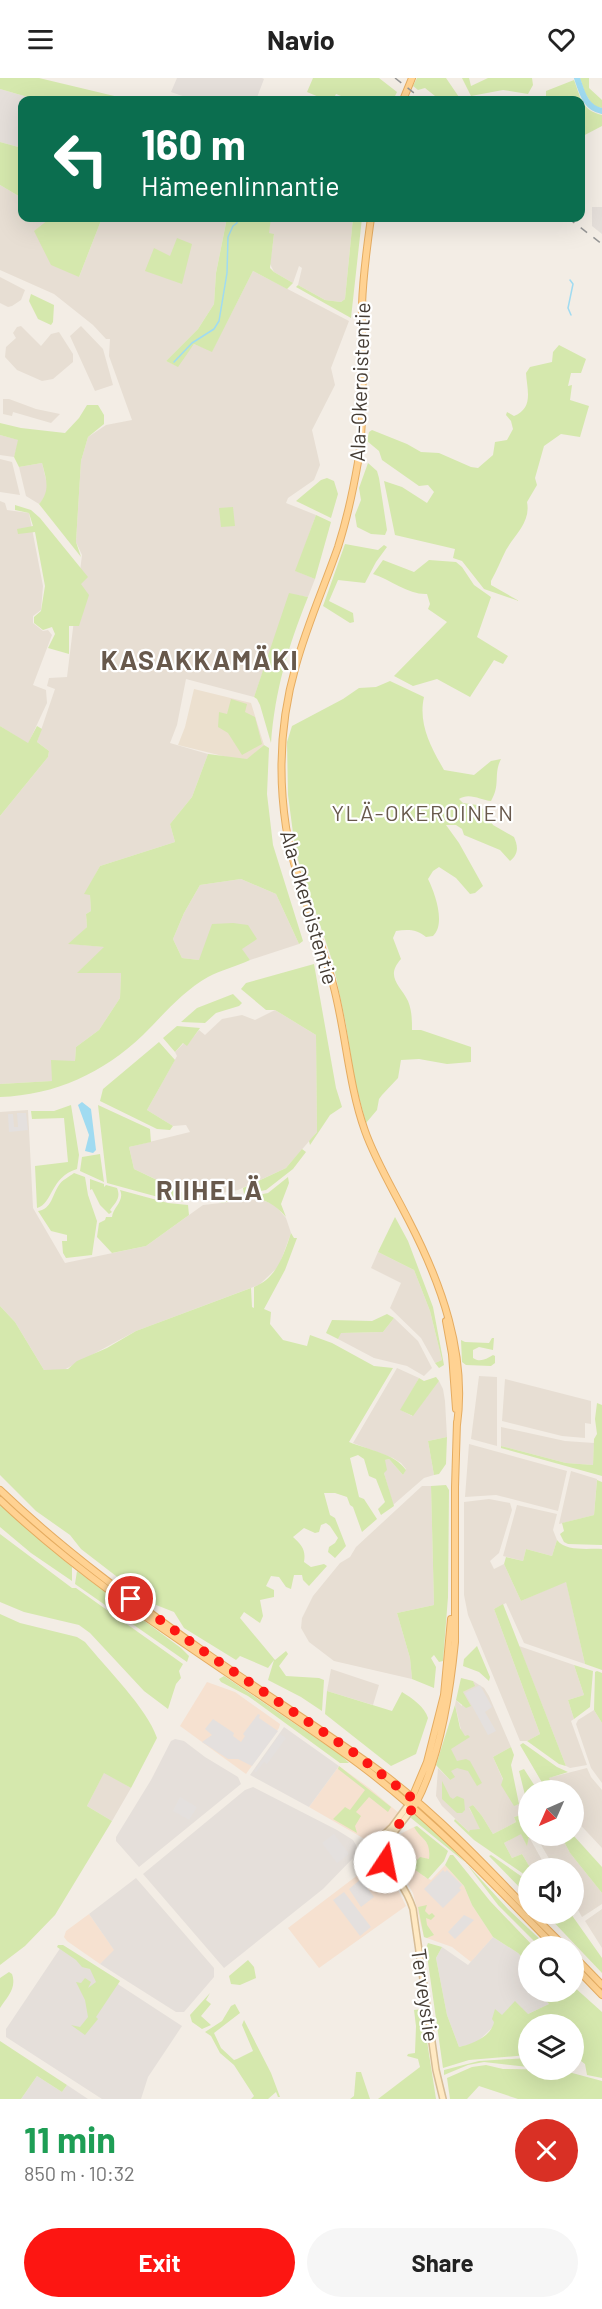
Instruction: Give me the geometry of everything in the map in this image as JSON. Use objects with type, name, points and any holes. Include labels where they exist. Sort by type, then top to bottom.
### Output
[{"type":"main road","points":[[405,96],[412,78]]},
{"type":"main road","name":"Ala-Okeroistentie","points":[[372,222],[362,302],[363,400],[358,460],[344,527],[295,668],[285,723],[282,790],[291,855],[333,984],[358,1110],[374,1152],[423,1250],[452,1331],[458,1368],[460,1395],[450,1644],[444,1695],[427,1762],[413,1803]]},
{"type":"main road","points":[[0,1490],[39,1526],[106,1581],[206,1653],[353,1752],[462,1842],[518,1900]]},
{"type":"main road","points":[[0,1500],[35,1532],[127,1605],[331,1744],[413,1803],[544,1936]]},
{"type":"main road","points":[[373,1853],[413,1803]]},
{"type":"main road","points":[[373,1853],[413,1803]]},
{"type":"main road","name":"Terveystie","points":[[384,1841],[382,1857],[397,1875],[406,1891],[417,1923],[436,2070],[443,2099]]},
{"type":"main road","name":"Terveystie","points":[[373,1853],[406,1891]]},
{"type":"main road","points":[[542,1924],[554,1936]]},
{"type":"main road","points":[[584,1966],[602,1985]]},
{"type":"main road","points":[[584,1976],[602,1995]]},
{"type":"shaded area","points":[[177,78],[264,79],[258,96],[182,96],[171,92]]},
{"type":"shaded area","points":[[0,89],[24,96],[18,96],[18,147],[0,142]]},
{"type":"shaded area","points":[[0,185],[18,196],[18,222],[48,222],[79,277],[100,222],[226,222],[216,273],[214,304],[198,329],[166,361],[177,366],[194,344],[212,351],[253,271],[349,321],[331,368],[335,385],[312,430],[320,465],[314,480],[288,498],[286,503],[316,515],[296,571],[315,579],[308,597],[290,594],[254,697],[186,679],[177,725],[170,743],[208,754],[192,797],[170,824],[175,842],[100,866],[85,894],[90,894],[91,911],[86,914],[87,927],[70,944],[105,947],[78,973],[121,973],[120,998],[99,1030],[76,1047],[75,1061],[53,1081],[0,1084],[0,816],[48,757],[49,751],[37,742],[55,689],[47,686],[49,678],[67,677],[82,555],[76,542],[81,461],[88,437],[106,425],[132,420],[109,356],[110,339],[106,339],[93,325],[54,294],[0,270]]},
{"type":"shaded area","points":[[592,207],[602,207],[602,234],[592,226]]},
{"type":"shaded area","points":[[270,222],[353,222],[345,299],[341,302],[325,300],[298,285],[302,268],[299,266],[293,283],[274,272],[270,264],[274,235],[268,234]]},
{"type":"shaded area","points":[[0,277],[25,290],[21,300],[12,306],[8,307],[0,303]]},
{"type":"shaded area","points":[[21,326],[41,346],[51,334],[59,332],[73,354],[73,362],[53,379],[42,381],[17,370],[5,357],[6,347],[16,338],[13,333],[17,327]]},
{"type":"shaded area","points":[[81,326],[103,349],[113,385],[95,391],[70,336]]},
{"type":"shaded area","points":[[3,399],[60,414],[51,423],[13,412],[12,416],[3,414]]},
{"type":"shaded area","points":[[0,435],[19,440],[14,457],[0,455]]},
{"type":"shaded area","points":[[0,459],[12,462],[20,495],[0,492]]},
{"type":"shaded area","points":[[42,463],[48,488],[46,496],[39,504],[26,496],[19,467]]},
{"type":"shaded area","points":[[0,501],[5,503],[7,510],[29,513],[43,586],[41,610],[33,616],[33,623],[43,631],[48,630],[52,635],[33,685],[46,690],[47,703],[28,744],[0,726]]},
{"type":"shaded area","points":[[194,689],[251,703],[264,745],[248,759],[239,760],[178,745]]},
{"type":"shaded area","points":[[241,879],[276,894],[299,944],[250,960],[241,949],[199,960],[182,958],[173,939],[200,885]]},
{"type":"shaded area","points":[[275,1010],[316,1035],[317,1132],[286,1168],[238,1190],[195,1198],[134,1169],[129,1147],[190,1132],[186,1125],[173,1126],[147,1110],[177,1056],[175,1052],[184,1043],[187,1045],[199,1030],[205,1035],[222,1019],[242,1015],[255,1020]]},
{"type":"shaded area","points":[[28,1110],[33,1208],[65,1263],[146,1246],[203,1205],[258,1199],[274,1204],[286,1218],[291,1233],[279,1266],[259,1285],[136,1331],[62,1371],[44,1370],[15,1322],[0,1306],[0,1112]]},
{"type":"shaded area","points":[[17,1113],[26,1113],[28,1130],[9,1132],[8,1114],[13,1114],[14,1127],[18,1127]]},
{"type":"shaded area","points":[[378,1252],[414,1270],[430,1311],[442,1360],[435,1363],[421,1338],[390,1308],[401,1283],[371,1268]]},
{"type":"shaded area","points":[[394,1318],[418,1341],[432,1368],[424,1376],[407,1366],[374,1358],[338,1339],[340,1333],[383,1332]]},
{"type":"shaded area","points":[[397,1368],[419,1378],[401,1410],[412,1416],[439,1381],[445,1401],[447,1437],[428,1441],[434,1475],[424,1478],[393,1505],[384,1473],[385,1460],[389,1459],[403,1475],[406,1469],[393,1458],[353,1443]]},
{"type":"shaded area","points":[[479,1376],[497,1377],[497,1446],[471,1439]]},
{"type":"shaded area","points":[[505,1379],[591,1401],[591,1424],[585,1423],[585,1438],[562,1436],[502,1421]]},
{"type":"shaded area","points":[[501,1427],[565,1441],[594,1443],[593,1465],[566,1463],[501,1446]]},
{"type":"shaded area","points":[[469,1444],[567,1471],[558,1511],[496,1495],[465,1497]]},
{"type":"shaded area","points":[[571,1471],[597,1479],[594,1515],[559,1524]]},
{"type":"shaded area","points":[[422,1486],[431,1486],[434,1605],[397,1613],[410,1658],[412,1679],[334,1661],[309,1642],[301,1628],[302,1618],[313,1596],[340,1563],[350,1557],[356,1547]]},
{"type":"shaded area","points":[[489,1499],[510,1503],[512,1510],[499,1553],[490,1561],[494,1569],[504,1564],[521,1601],[566,1581],[585,1664],[524,1643],[506,1603],[494,1609],[540,1734],[527,1741],[520,1741],[468,1615],[464,1595],[464,1502]]},
{"type":"shaded area","points":[[517,1505],[557,1514],[553,1530],[557,1540],[552,1556],[526,1549],[523,1561],[503,1556]]},
{"type":"shaded area","points":[[519,1646],[574,1665],[584,1695],[568,1700],[574,1719],[571,1721],[587,1765],[570,1768],[566,1766]]},
{"type":"shaded area","points":[[331,1669],[379,1685],[373,1705],[327,1691]]},
{"type":"shaded area","points":[[473,1681],[484,1688],[489,1696],[511,1747],[493,1757],[514,1805],[518,1804],[518,1816],[514,1817],[516,1822],[493,1834],[473,1805],[469,1808],[481,1829],[470,1833],[442,1806],[436,1796],[438,1768],[450,1780],[451,1748],[462,1734],[455,1705],[456,1700],[462,1706],[463,1692],[474,1686]]},
{"type":"shaded area","points":[[207,1682],[235,1692],[280,1724],[246,1774],[180,1726]]},
{"type":"shaded area","points":[[480,1685],[492,1707],[485,1712],[496,1731],[488,1735],[465,1693]]},
{"type":"shaded area","points":[[594,1710],[602,1723],[602,1783],[591,1768],[576,1724],[578,1720]]},
{"type":"shaded area","points":[[258,1714],[259,1718],[278,1731],[252,1766],[238,1759],[228,1759],[202,1742],[212,1735],[205,1729],[213,1719],[234,1733],[233,1736],[241,1742],[245,1736],[243,1734]]},
{"type":"shaded area","points":[[284,1727],[339,1766],[309,1807],[250,1775]]},
{"type":"shaded area","points":[[280,1734],[286,1738],[267,1764],[264,1762],[256,1772],[254,1771]]},
{"type":"shaded area","points":[[175,1739],[184,1741],[238,1777],[241,1784],[139,1867],[116,1841],[116,1837],[151,1780],[171,1741]]},
{"type":"shaded area","points":[[339,1766],[400,1814],[375,1840],[371,1838],[368,1841],[309,1807]]},
{"type":"shaded area","points":[[587,1768],[602,1790],[602,1848],[584,1829],[584,1780],[549,1780],[548,1778]]},
{"type":"shaded area","points":[[104,1772],[131,1788],[112,1821],[87,1806]]},
{"type":"shaded area","points":[[253,1787],[353,1840],[356,1845],[355,1856],[323,1889],[224,1968],[143,1874],[245,1790]]},
{"type":"shaded area","points":[[180,1797],[197,1807],[189,1820],[173,1811]]},
{"type":"shaded area","points":[[414,1827],[430,1847],[429,1859],[423,1876],[431,1880],[445,1865],[464,1886],[472,1905],[493,1937],[471,1962],[452,1947],[424,1937],[413,1893],[404,1878],[385,1856],[387,1845]]},
{"type":"shaded area","points":[[334,1834],[349,1854],[337,1863],[322,1843]]},
{"type":"shaded area","points":[[518,1835],[518,1846],[534,1846],[541,1858],[524,1858],[522,1854],[512,1858],[504,1843]]},
{"type":"shaded area","points":[[542,1846],[566,1846],[574,1858],[549,1858]]},
{"type":"shaded area","points":[[371,1865],[394,1882],[406,1906],[319,1968],[288,1928]]},
{"type":"shaded area","points":[[443,1870],[445,1872],[447,1870],[462,1885],[459,1888],[461,1890],[443,1908],[424,1889]]},
{"type":"shaded area","points":[[584,1870],[602,1893],[602,1904],[584,1916]]},
{"type":"shaded area","points":[[136,1878],[214,1968],[214,1977],[184,2012],[176,2012],[100,1964],[114,1950],[89,1914]]},
{"type":"shaded area","points":[[361,1879],[374,1897],[361,1907],[349,1889]]},
{"type":"shaded area","points":[[344,1892],[371,1927],[360,1936],[333,1900]]},
{"type":"shaded area","points":[[602,1909],[602,1948],[585,1921]]},
{"type":"shaded area","points":[[89,1914],[115,1951],[100,1964],[64,1937],[66,1931]]},
{"type":"shaded area","points":[[464,1915],[474,1920],[455,1939],[448,1932]]},
{"type":"shaded area","points":[[493,1937],[518,1953],[518,2002],[547,2002],[549,2004],[528,2014],[502,2015],[476,2043],[459,2047],[447,2015],[436,1958],[442,1947],[468,1965]]},
{"type":"shaded area","points":[[61,1947],[182,2026],[148,2077],[141,2099],[102,2099],[6,2037],[6,2029]]},
{"type":"shaded area","points":[[37,2076],[62,2092],[67,2085],[88,2099],[21,2099]]},
{"type":"green space","points":[[0,78],[39,78],[114,96],[24,96],[0,89]]},
{"type":"green space","points":[[313,78],[379,78],[397,92],[395,96],[341,96],[336,94],[335,96],[316,96],[307,92]]},
{"type":"green space","points":[[417,78],[446,78],[458,96],[435,96],[425,88],[418,90],[413,86]]},
{"type":"green space","points":[[462,78],[469,78],[471,86],[488,78],[532,78],[533,85],[528,94],[503,90],[471,96]]},
{"type":"green space","points":[[580,78],[589,78],[589,88],[602,100],[602,108],[593,106]]},
{"type":"green space","points":[[574,80],[579,96],[546,96],[546,91]]},
{"type":"green space","points":[[585,105],[590,110],[602,115],[602,126],[585,135]]},
{"type":"green space","points":[[0,142],[18,147],[18,196],[0,185]]},
{"type":"green space","points":[[45,222],[100,222],[79,277],[51,265],[34,231]]},
{"type":"green space","points":[[226,222],[270,222],[269,233],[274,234],[270,268],[293,283],[287,289],[253,271],[212,352],[194,344],[178,367],[166,361],[198,329],[214,304],[216,273]]},
{"type":"green space","points":[[353,222],[362,222],[351,318],[296,287],[298,285],[325,300],[341,302],[345,299]]},
{"type":"green space","points":[[177,238],[192,244],[182,284],[145,271],[154,248],[170,256]]},
{"type":"green space","points":[[31,294],[54,305],[51,325],[38,319],[29,301]]},
{"type":"green space","points":[[559,345],[586,359],[581,373],[571,373],[568,386],[572,385],[570,400],[589,406],[580,437],[561,434],[544,446],[535,478],[537,485],[527,502],[527,516],[506,550],[491,581],[491,585],[519,601],[484,589],[462,561],[453,558],[455,549],[395,535],[384,481],[402,487],[427,503],[434,492],[428,485],[419,486],[382,460],[379,451],[367,441],[369,432],[372,430],[421,452],[439,453],[478,468],[493,455],[495,442],[507,440],[513,429],[506,415],[507,412],[514,416],[520,413],[527,403],[526,373],[530,367],[552,362],[553,352]]},
{"type":"green space","points":[[87,405],[98,405],[104,415],[104,424],[88,437],[81,461],[76,542],[81,557],[39,504],[46,489],[42,463],[19,467],[14,457],[18,440],[0,435],[0,423],[65,433]]},
{"type":"green space","points":[[368,463],[377,471],[379,478],[387,530],[385,535],[371,534],[357,527],[355,515],[361,500],[359,488]]},
{"type":"green space","points":[[327,478],[334,481],[338,494],[331,518],[296,501],[321,480]]},
{"type":"green space","points":[[15,505],[31,510],[40,518],[88,577],[81,584],[89,595],[79,626],[69,626],[69,654],[48,648],[55,634],[52,627],[43,630],[34,623],[34,617],[41,611],[45,586],[35,532],[18,534],[17,529],[33,526],[29,513],[15,510]]},
{"type":"green space","points":[[233,507],[235,526],[221,527],[219,508]]},
{"type":"green space","points":[[316,515],[331,522],[315,579],[295,571]]},
{"type":"green space","points":[[345,544],[378,550],[384,545],[387,547],[365,583],[338,580],[329,601],[353,613],[354,622],[350,623],[323,606]]},
{"type":"green space","points":[[383,560],[414,572],[429,560],[456,562],[474,585],[491,597],[477,637],[508,656],[503,664],[494,660],[470,697],[437,679],[413,686],[394,676],[447,622],[428,609],[430,604],[427,594],[407,590],[373,574]]},
{"type":"green space","points":[[289,593],[308,597],[294,633],[284,669],[271,743],[260,705],[254,697]]},
{"type":"green space","points":[[390,681],[424,697],[424,726],[430,744],[444,770],[474,775],[491,761],[501,759],[497,770],[496,790],[491,801],[471,796],[459,799],[463,803],[477,805],[483,809],[493,825],[514,837],[517,850],[510,861],[500,850],[464,835],[462,829],[456,825],[446,825],[483,886],[470,894],[456,878],[439,867],[433,871],[428,879],[438,908],[437,931],[433,936],[426,937],[412,930],[396,931],[393,938],[401,959],[396,965],[394,976],[409,1005],[412,1030],[421,1030],[471,1047],[471,1062],[447,1064],[419,1059],[401,1060],[398,1078],[379,1099],[377,1110],[366,1123],[355,1082],[333,963],[295,848],[288,795],[287,742],[292,726],[359,688],[376,687]]},
{"type":"green space","points":[[231,699],[247,704],[245,712],[255,717],[262,744],[242,755],[228,733],[218,727],[219,712],[227,714]]},
{"type":"green space","points":[[0,726],[28,743],[37,726],[42,729],[37,742],[49,751],[48,757],[0,816]]},
{"type":"green space","points":[[264,745],[269,748],[267,794],[273,845],[303,941],[299,944],[276,894],[241,879],[200,885],[173,939],[182,958],[199,960],[212,924],[233,923],[248,925],[257,939],[242,949],[250,960],[199,983],[182,996],[128,1048],[95,1071],[59,1087],[0,1097],[0,1084],[52,1081],[51,1060],[75,1061],[76,1047],[99,1030],[120,998],[121,973],[77,973],[104,947],[68,944],[87,927],[86,914],[91,911],[90,895],[84,894],[100,866],[175,842],[170,824],[192,797],[208,754],[247,759]]},
{"type":"green space","points":[[314,964],[336,1088],[342,1107],[330,1115],[310,1145],[309,1141],[317,1132],[316,1035],[275,1010],[266,1010],[241,989],[246,983]]},
{"type":"green space","points":[[233,994],[242,1003],[239,1006],[216,1013],[205,1023],[181,1022],[197,1008]]},
{"type":"green space","points":[[177,1026],[200,1028],[187,1046],[183,1043],[175,1052],[163,1038]]},
{"type":"green space","points":[[159,1042],[175,1060],[147,1110],[173,1126],[170,1130],[157,1129],[100,1101],[103,1089]]},
{"type":"green space","points":[[71,1105],[79,1155],[77,1169],[62,1178],[42,1206],[37,1208],[35,1166],[68,1162],[64,1118],[32,1119],[31,1111],[54,1111]]},
{"type":"green space","points":[[98,1105],[150,1129],[151,1142],[129,1147],[134,1169],[188,1195],[190,1202],[169,1200],[107,1183]]},
{"type":"green space","points":[[302,1149],[306,1152],[293,1169],[266,1190],[244,1194],[243,1188],[286,1168]]},
{"type":"green space","points":[[100,1154],[104,1182],[80,1171],[82,1157]]},
{"type":"green space","points":[[74,1173],[85,1177],[88,1195],[97,1221],[92,1255],[66,1258],[62,1241],[67,1241],[67,1235],[51,1231],[38,1211],[46,1208],[60,1183]]},
{"type":"green space","points":[[288,1177],[289,1183],[281,1204],[286,1217],[263,1200],[247,1199],[218,1203],[268,1193]]},
{"type":"green space","points":[[90,1179],[104,1184],[104,1187],[106,1185],[117,1188],[118,1197],[109,1214],[100,1205],[92,1189],[90,1190]]},
{"type":"green space","points":[[120,1190],[168,1203],[188,1205],[189,1215],[146,1246],[112,1253],[97,1237],[99,1223],[106,1217],[112,1217],[120,1201]]},
{"type":"green space","points":[[395,1217],[408,1241],[433,1307],[444,1365],[439,1368],[435,1363],[442,1360],[430,1311],[414,1270],[378,1252]]},
{"type":"green space","points":[[291,1233],[294,1238],[297,1238],[285,1270],[264,1309],[271,1312],[270,1324],[283,1340],[307,1346],[310,1335],[332,1343],[374,1366],[393,1368],[349,1442],[388,1456],[406,1470],[403,1475],[389,1459],[385,1460],[387,1470],[384,1473],[394,1506],[381,1515],[378,1509],[385,1502],[376,1479],[369,1476],[364,1459],[358,1455],[350,1458],[359,1497],[364,1499],[377,1519],[362,1532],[347,1497],[335,1493],[324,1493],[330,1515],[335,1518],[346,1546],[335,1558],[328,1552],[329,1547],[338,1538],[330,1526],[326,1523],[321,1525],[319,1532],[315,1533],[304,1528],[293,1537],[303,1548],[304,1562],[311,1567],[324,1564],[327,1566],[309,1586],[303,1580],[302,1575],[294,1575],[291,1589],[286,1587],[279,1577],[271,1576],[266,1586],[274,1590],[274,1597],[260,1600],[263,1616],[260,1623],[244,1612],[240,1618],[275,1660],[286,1651],[288,1654],[279,1666],[286,1676],[324,1680],[322,1711],[268,1680],[274,1660],[268,1668],[240,1656],[236,1660],[184,1628],[174,1612],[151,1603],[81,1549],[70,1535],[36,1511],[0,1475],[0,1306],[15,1322],[44,1370],[68,1369],[77,1361],[107,1348],[136,1331],[251,1288],[252,1307],[254,1308],[254,1287],[262,1283],[274,1271]]},
{"type":"green space","points":[[387,1314],[394,1318],[383,1332],[341,1333],[338,1339],[326,1333],[332,1320],[372,1321]]},
{"type":"green space","points":[[494,1338],[493,1350],[479,1347],[473,1350],[473,1358],[481,1360],[493,1355],[495,1363],[491,1366],[466,1365],[462,1362],[461,1340],[489,1343]]},
{"type":"green space","points":[[436,1377],[439,1381],[413,1416],[400,1410],[419,1378],[424,1381]]},
{"type":"green space","points":[[597,1403],[602,1405],[602,1476],[501,1448],[501,1446],[566,1463],[593,1465],[594,1439],[597,1434],[595,1419]]},
{"type":"green space","points":[[447,1437],[446,1464],[439,1474],[434,1475],[428,1441]]},
{"type":"green space","points":[[597,1480],[602,1482],[602,1545],[568,1544],[564,1542],[560,1534],[564,1531],[562,1523],[594,1515]]},
{"type":"green space","points":[[446,1485],[449,1490],[448,1597],[443,1661],[439,1662],[434,1655],[431,1658],[436,1667],[434,1688],[412,1679],[410,1658],[397,1613],[434,1605],[431,1486]]},
{"type":"green space","points":[[0,1505],[72,1567],[72,1581],[31,1553],[0,1527]]},
{"type":"green space","points":[[0,1534],[72,1588],[76,1588],[183,1664],[179,1671],[181,1678],[176,1684],[168,1709],[144,1691],[90,1633],[79,1625],[24,1612],[0,1602]]},
{"type":"green space","points":[[557,1540],[572,1548],[602,1549],[602,1670],[585,1664],[566,1582],[521,1601],[504,1564],[506,1557],[523,1561],[526,1549],[552,1556]]},
{"type":"green space","points":[[77,1571],[181,1648],[189,1656],[187,1662],[75,1584]]},
{"type":"green space","points":[[503,1604],[566,1766],[559,1764],[527,1741],[540,1734],[494,1609]]},
{"type":"green space","points":[[0,1614],[20,1623],[77,1637],[85,1642],[135,1701],[152,1726],[157,1738],[131,1788],[104,1773],[87,1806],[112,1821],[55,1915],[25,1946],[0,1965]]},
{"type":"green space","points":[[477,1646],[490,1677],[489,1681],[479,1672],[463,1666],[464,1659]]},
{"type":"green space","points":[[574,1665],[593,1671],[590,1707],[574,1719],[568,1700],[584,1695]]},
{"type":"green space","points":[[595,1672],[602,1673],[602,1723],[594,1710]]},
{"type":"green space","points":[[224,1676],[341,1755],[349,1763],[340,1763],[248,1696],[221,1682],[219,1679]]},
{"type":"green space","points":[[461,1678],[473,1681],[475,1686],[463,1692],[471,1706],[466,1708],[456,1700]]},
{"type":"green space","points":[[327,1691],[392,1711],[402,1692],[410,1697],[421,1707],[428,1718],[416,1754],[391,1766],[325,1714]]},
{"type":"green space","points":[[455,1705],[460,1728],[465,1736],[470,1737],[451,1749],[457,1761],[466,1759],[470,1761],[482,1783],[477,1786],[468,1771],[457,1768],[451,1771],[455,1777],[450,1780],[436,1765]]},
{"type":"green space","points":[[523,1743],[568,1772],[549,1778],[550,1780],[541,1780],[520,1745]]},
{"type":"green space","points":[[511,1747],[514,1755],[511,1765],[518,1804],[514,1806],[501,1785],[503,1779],[493,1757]]},
{"type":"green space","points":[[339,1766],[391,1807],[388,1812],[369,1797],[356,1812],[361,1816],[355,1826],[357,1833],[333,1819],[345,1807],[350,1810],[365,1790],[338,1769]]},
{"type":"green space","points":[[524,1769],[531,1780],[521,1780],[519,1771]]},
{"type":"green space","points":[[442,1781],[450,1797],[453,1799],[457,1796],[464,1799],[465,1810],[462,1813],[457,1813],[442,1799]]},
{"type":"green space","points":[[473,1805],[493,1834],[516,1822],[514,1817],[518,1816],[518,1836],[504,1843],[512,1858],[522,1854],[524,1858],[518,1858],[518,1870],[474,1840],[454,1821],[455,1819],[469,1832],[480,1829],[469,1807]]},
{"type":"green space","points":[[412,1815],[416,1815],[440,1835],[465,1862],[411,1818]]},
{"type":"green space","points":[[417,1826],[448,1851],[444,1861],[428,1879],[414,1869],[413,1864],[420,1857],[429,1859],[429,1848],[414,1827]]},
{"type":"green space","points":[[566,1846],[583,1846],[602,1867],[602,1893],[584,1870],[584,1858],[574,1858]]},
{"type":"green space","points":[[450,1855],[453,1855],[490,1901],[523,1936],[518,1936],[518,1953],[493,1937],[472,1905],[464,1886],[445,1865]]},
{"type":"green space","points":[[491,1855],[518,1874],[518,1886],[489,1856]]},
{"type":"green space","points":[[467,1865],[518,1918],[518,1924],[524,1924],[536,1936],[529,1936],[498,1905]]},
{"type":"green space","points":[[427,1905],[425,1911],[435,1916],[431,1920],[426,1918],[427,1925],[434,1935],[427,1938],[424,1937],[418,1907]]},
{"type":"green space","points":[[555,1924],[578,1924],[602,1958],[602,1973],[584,1954],[584,1936],[567,1936]]},
{"type":"green space","points":[[428,1943],[442,1947],[436,1958],[447,2015],[459,2047],[485,2036],[494,2022],[492,2019],[495,2009],[502,2015],[515,2001],[528,2014],[518,2014],[518,2056],[469,2060],[443,2068],[426,1948]]},
{"type":"green space","points":[[63,1945],[120,1981],[96,2017],[98,2019],[85,2035],[71,2025],[80,2027],[88,2017],[85,2000],[76,1982],[81,1983],[85,1978],[91,1982],[88,1988],[96,1982],[90,1969],[82,1967],[57,1947]]},
{"type":"green space","points":[[248,1960],[254,1967],[256,1978],[240,1985],[231,1984],[229,1976]]},
{"type":"green space","points":[[9,1972],[13,1979],[12,1988],[0,2008],[0,1978]]},
{"type":"green space","points":[[210,1993],[206,2000],[211,2004],[201,2016],[211,2025],[202,2029],[192,2022],[190,2015]]},
{"type":"green space","points":[[584,1996],[602,2012],[602,2078],[587,2075],[584,2014],[528,2014],[549,2004],[547,2002],[584,2002]]},
{"type":"green space","points":[[235,2004],[240,2013],[214,2033],[221,2048],[234,2060],[253,2051],[242,2025],[244,2020],[271,2073],[280,2097],[276,2092],[268,2099],[251,2099],[254,2096],[234,2065],[220,2053],[211,2036],[205,2032],[222,2021],[231,2006]]},
{"type":"green space","points":[[422,2009],[436,2099],[378,2099],[420,2067],[418,2059],[407,2056],[415,2053],[414,2010]]},
{"type":"green space","points":[[0,2041],[67,2085],[62,2092],[37,2076],[21,2099],[0,2099]]},
{"type":"green space","points":[[518,2059],[518,2066],[484,2062],[468,2065],[444,2075],[444,2070],[479,2061]]},
{"type":"green space","points":[[486,2065],[518,2069],[518,2080],[584,2080],[584,2076],[602,2081],[602,2099],[518,2099],[479,2086],[467,2099],[450,2099],[447,2078],[472,2067]]},
{"type":"green space","points":[[356,2072],[361,2072],[370,2099],[350,2099],[354,2096]]},
{"type":"water","points":[[82,1102],[91,1109],[96,1150],[93,1153],[85,1151],[89,1135],[78,1105]]},
{"type":"waterway","points":[[577,78],[584,96]]},
{"type":"waterway","points":[[585,98],[592,107],[602,111]]},
{"type":"waterway","points":[[174,362],[192,343],[214,329],[219,321],[227,273],[228,237],[237,222]]},
{"type":"waterway","points":[[570,280],[573,284],[568,308],[571,315]]},
{"type":"railway","points":[[395,78],[418,96]]},
{"type":"railway","points":[[573,222],[602,244]]},
{"type":"district","name":"KASAKKAMÄKI","points":[[200,659]]},
{"type":"district","name":"YLÄ-OKEROINEN","points":[[423,812]]},
{"type":"district","name":"RIIHELÄ","points":[[210,1189]]},
{"type":"route","points":[[131,1599],[206,1653],[353,1752],[412,1798],[409,1804],[413,1808],[384,1841],[382,1857],[385,1862]]}]
